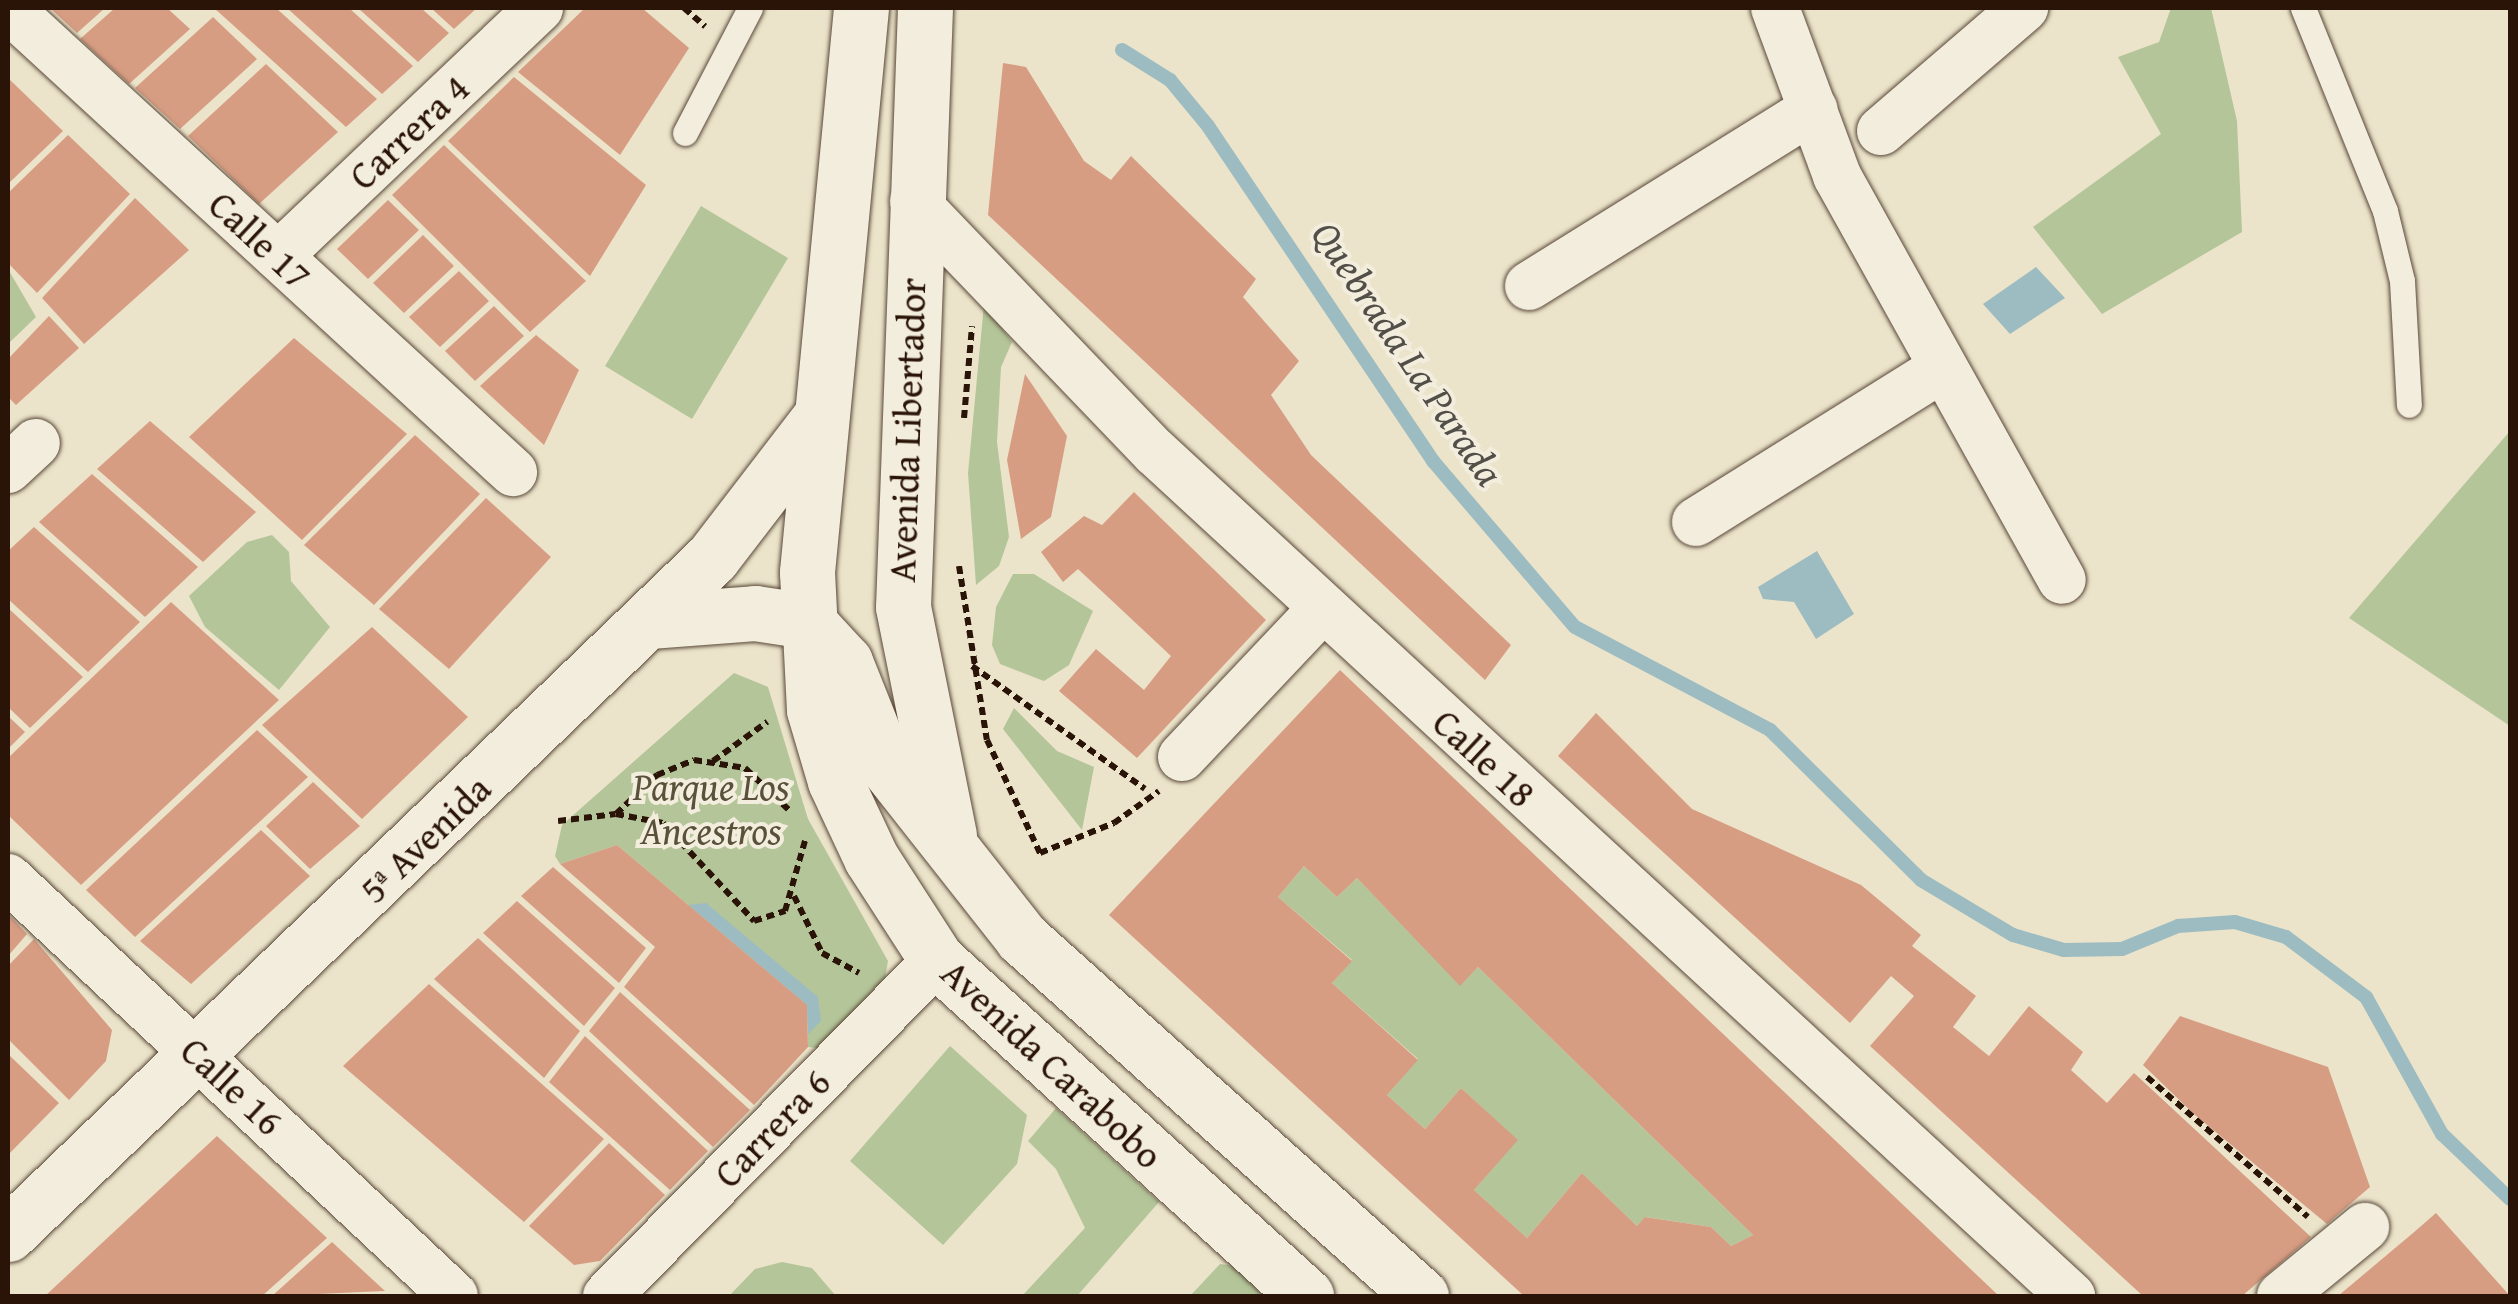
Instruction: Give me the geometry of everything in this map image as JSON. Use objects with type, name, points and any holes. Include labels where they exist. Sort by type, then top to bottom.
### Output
[{"type":"main road","name":"Avenida Libertador","points":[[807,620],[861,8]]},
{"type":"main road","name":"Avenida Libertador","points":[[925,8],[914,202],[903,607],[952,848]]},
{"type":"main road","name":"5ª Avenida","points":[[8,1234],[202,1057],[649,621],[750,514],[825,410]]},
{"type":"main road","points":[[649,621],[755,613],[807,620]]},
{"type":"main road","name":"Avenida Carabobo","points":[[807,620],[845,662],[886,765],[1022,938],[1420,1296]]},
{"type":"main road","name":"Avenida Carabobo","points":[[807,620],[814,710],[835,781],[870,858],[937,960],[1306,1296]]},
{"type":"street","name":"Calle 17","points":[[8,8],[512,472]]},
{"type":"street","name":"Carrera 4","points":[[278,256],[540,8]]},
{"type":"street","points":[[1775,8],[1838,176],[2062,580]]},
{"type":"street","points":[[1880,131],[2024,8]]},
{"type":"street","points":[[1530,286],[1813,108]]},
{"type":"street","name":"Calle 18","points":[[914,202],[977,273],[1322,609],[2070,1296]]},
{"type":"street","points":[[1696,522],[1942,368]]},
{"type":"street","points":[[1182,757],[1322,609]]},
{"type":"street","name":"Calle 16","points":[[8,878],[454,1296]]},
{"type":"street","name":"Carrera 6","points":[[607,1296],[937,960]]},
{"type":"street","points":[[2281,1296],[2351,1238]]},
{"type":"lane","points":[[685,133],[750,8]]},
{"type":"lane","points":[[2303,8],[2386,212],[2402,280],[2409,404]]},
{"type":"path","points":[[962,432],[977,273]]},
{"type":"path","points":[[959,548],[971,665],[987,740],[1040,853],[1154,798],[1182,757]]},
{"type":"path","points":[[971,665],[1154,798]]},
{"type":"path","points":[[616,814],[657,775],[712,762],[775,713]]},
{"type":"path","points":[[558,821],[616,814],[680,834],[712,885],[754,921],[769,922],[794,895],[804,864],[798,823],[763,780],[712,762]]},
{"type":"path","points":[[794,895],[822,954],[874,974]]},
{"type":"path","points":[[2147,1077],[2351,1238]]},
{"type":"green space","points":[[2171,8],[2211,8],[2237,121],[2242,232],[2102,314],[2033,227],[2161,134],[2118,57],[2159,42]]},
{"type":"green space","points":[[701,206],[788,258],[692,419],[605,366]]},
{"type":"green space","points":[[8,269],[36,317],[8,344]]},
{"type":"green space","points":[[984,304],[1012,342],[1001,367],[997,442],[1009,537],[999,566],[976,585],[968,473]]},
{"type":"green space","points":[[2510,431],[2510,726],[2349,618]]},
{"type":"green space","points":[[272,535],[289,552],[291,581],[330,627],[279,690],[205,627],[189,596],[247,542]]},
{"type":"green space","points":[[1013,574],[1034,574],[1093,611],[1069,665],[1044,681],[1000,664],[992,645],[996,607]]},
{"type":"green space","name":"Parque Los Ancestros","points":[[734,673],[768,687],[808,819],[888,961],[885,978],[817,1048],[808,1047],[807,1005],[617,845],[560,864],[555,856],[562,825]]},
{"type":"green space","points":[[1014,708],[1057,751],[1094,767],[1082,830],[1003,729]]},
{"type":"green space","points":[[1304,866],[1337,897],[1357,878],[1460,985],[1478,967],[1753,1235],[1731,1246],[1711,1227],[1646,1217],[1637,1226],[1582,1173],[1527,1238],[1474,1190],[1517,1140],[1461,1088],[1425,1129],[1387,1095],[1418,1059],[1332,983],[1352,960],[1278,897]]},
{"type":"green space","points":[[950,1046],[1027,1115],[1017,1164],[943,1245],[850,1161]]},
{"type":"green space","points":[[1056,1108],[1159,1202],[1077,1296],[1022,1296],[1085,1228],[1056,1169],[1028,1141]]},
{"type":"green space","points":[[782,1262],[812,1268],[836,1296],[729,1296],[755,1269]]},
{"type":"green space","points":[[1220,1264],[1236,1266],[1263,1296],[1190,1296]]},
{"type":"water","points":[[2036,267],[2065,298],[2010,334],[1983,304]]},
{"type":"water","points":[[1817,551],[1854,614],[1816,639],[1794,602],[1763,599],[1758,587]]},
{"type":"water","points":[[706,903],[818,997],[821,1021],[808,1034],[807,1005],[688,905]]},
{"type":"building","points":[[50,8],[105,8],[77,33]]},
{"type":"building","points":[[115,8],[167,8],[190,29],[129,84],[80,39]]},
{"type":"building","points":[[214,8],[276,8],[377,99],[346,127]]},
{"type":"building","points":[[287,8],[349,8],[413,66],[382,94]]},
{"type":"building","points":[[358,8],[421,8],[449,33],[418,62]]},
{"type":"building","points":[[431,8],[477,8],[454,29]]},
{"type":"building","points":[[585,8],[642,8],[689,48],[620,155],[518,72]]},
{"type":"building","points":[[213,17],[257,59],[180,129],[135,88]]},
{"type":"building","points":[[1003,63],[1026,67],[1084,161],[1111,180],[1131,156],[1256,279],[1243,297],[1299,361],[1271,395],[1311,455],[1511,645],[1485,680],[988,215]]},
{"type":"building","points":[[266,64],[338,132],[259,204],[188,136]]},
{"type":"building","points":[[514,77],[646,185],[590,276],[448,141]]},
{"type":"building","points":[[8,78],[63,131],[8,184]]},
{"type":"building","points":[[68,135],[130,194],[37,293],[8,263],[8,193]]},
{"type":"building","points":[[444,145],[586,281],[530,332],[392,195]]},
{"type":"building","points":[[135,198],[189,250],[84,344],[42,298]]},
{"type":"building","points":[[388,200],[419,230],[368,279],[337,249]]},
{"type":"building","points":[[423,235],[454,266],[404,313],[373,283]]},
{"type":"building","points":[[459,271],[489,301],[440,347],[409,317]]},
{"type":"building","points":[[494,306],[524,336],[475,381],[445,351]]},
{"type":"building","points":[[49,316],[79,348],[16,405],[8,397],[8,359]]},
{"type":"building","points":[[536,335],[579,370],[544,445],[480,386]]},
{"type":"building","points":[[294,338],[407,434],[302,540],[189,437]]},
{"type":"building","points":[[1025,374],[1067,436],[1051,517],[1021,539],[1007,460]]},
{"type":"building","points":[[150,421],[256,512],[203,562],[97,469]]},
{"type":"building","points":[[415,435],[480,494],[374,605],[304,545]]},
{"type":"building","points":[[92,474],[198,567],[145,617],[39,522]]},
{"type":"building","points":[[1134,492],[1266,620],[1137,758],[1059,691],[1096,649],[1144,690],[1171,656],[1078,569],[1063,582],[1041,552],[1084,516],[1102,525]]},
{"type":"building","points":[[486,498],[551,557],[449,669],[379,609]]},
{"type":"building","points":[[34,527],[140,622],[88,672],[8,599],[8,551]]},
{"type":"building","points":[[171,602],[279,700],[81,885],[8,815],[8,758]]},
{"type":"building","points":[[8,608],[83,677],[30,728],[8,707]]},
{"type":"building","points":[[372,627],[468,717],[362,819],[262,725]]},
{"type":"building","points":[[1340,670],[1999,1296],[1524,1296],[1109,915]],"holes":[[[1304,866],[1337,897],[1357,878],[1460,986],[1478,967],[1753,1235],[1731,1246],[1711,1227],[1645,1217],[1637,1226],[1582,1173],[1527,1238],[1474,1190],[1518,1140],[1461,1088],[1425,1129],[1387,1095],[1418,1060],[1332,983],[1352,961],[1278,897]]]},
{"type":"building","points":[[1596,713],[1692,809],[1861,885],[1921,935],[1912,946],[1976,996],[1953,1027],[1989,1056],[2029,1006],[2083,1052],[2071,1070],[2107,1103],[2134,1073],[2311,1237],[2242,1296],[2143,1296],[1870,1046],[1914,996],[1891,976],[1850,1023],[1558,756]]},
{"type":"building","points":[[8,716],[25,732],[8,749]]},
{"type":"building","points":[[257,730],[308,777],[135,937],[86,890]]},
{"type":"building","points":[[313,782],[360,826],[310,869],[266,826]]},
{"type":"building","points":[[261,830],[310,876],[191,984],[140,941]]},
{"type":"building","points":[[617,845],[807,1005],[808,1047],[754,1105],[624,987],[655,947],[560,864]]},
{"type":"building","points":[[553,867],[646,948],[619,983],[521,896]]},
{"type":"building","points":[[517,901],[615,988],[584,1026],[483,933]]},
{"type":"building","points":[[8,914],[27,934],[8,956]]},
{"type":"building","points":[[478,938],[580,1031],[544,1078],[434,979]]},
{"type":"building","points":[[34,939],[112,1030],[106,1061],[69,1100],[8,1039],[8,966]]},
{"type":"building","points":[[429,984],[604,1139],[524,1222],[343,1066]]},
{"type":"building","points":[[620,992],[750,1110],[713,1147],[589,1031]]},
{"type":"building","points":[[2180,1016],[2328,1067],[2370,1187],[2327,1224],[2194,1114],[2143,1065]]},
{"type":"building","points":[[585,1036],[708,1151],[670,1190],[549,1082]]},
{"type":"building","points":[[8,1054],[59,1103],[8,1155]]},
{"type":"building","points":[[217,1136],[327,1238],[262,1296],[45,1296]]},
{"type":"building","points":[[609,1143],[665,1195],[600,1261],[574,1265],[529,1226]]},
{"type":"building","points":[[2436,1213],[2510,1296],[2338,1296],[2413,1233]]},
{"type":"building","points":[[332,1242],[385,1291],[272,1296]]},
{"type":"waterway","name":"Quebrada La Parada","points":[[1122,50],[1170,80],[1208,126],[1433,461],[1575,627],[1770,730],[1921,880],[2013,935],[2064,950],[2122,949],[2178,926],[2235,922],[2286,937],[2366,997],[2442,1134],[2510,1199]]}]
